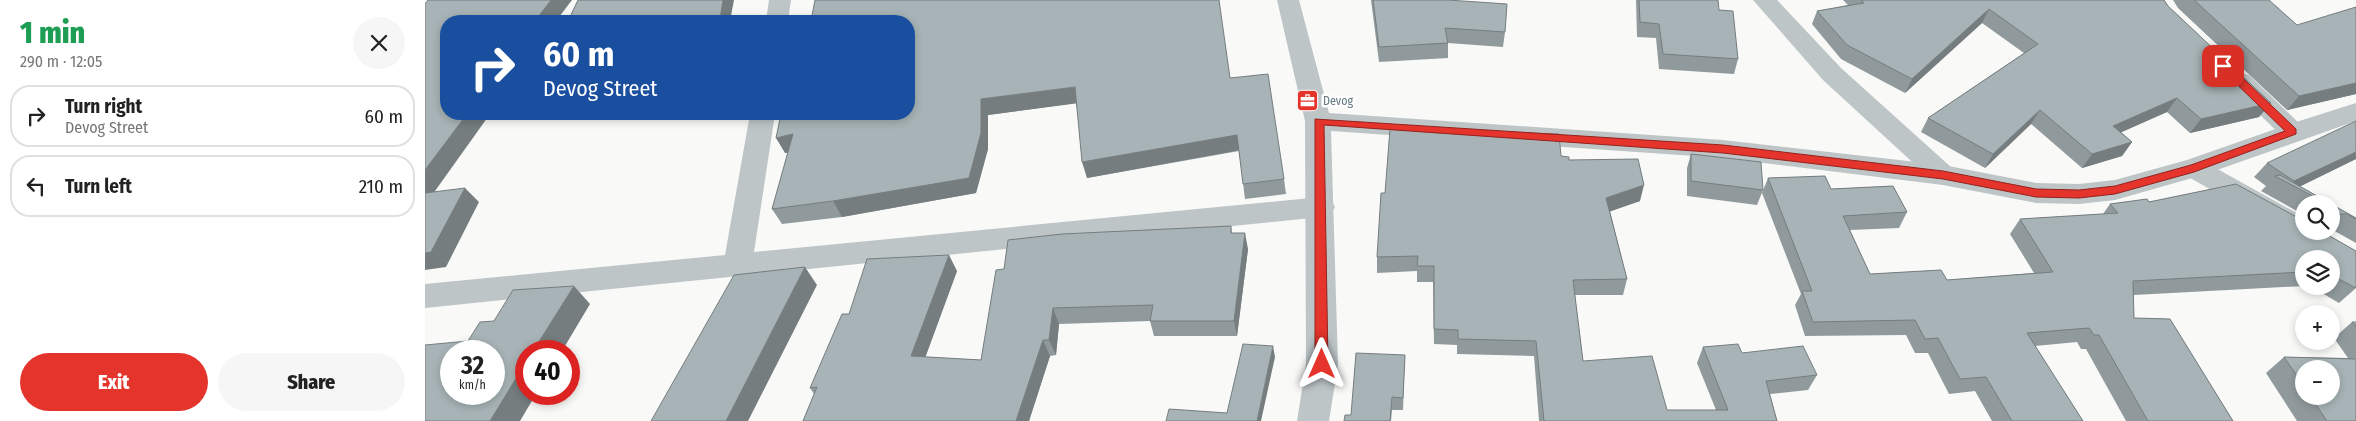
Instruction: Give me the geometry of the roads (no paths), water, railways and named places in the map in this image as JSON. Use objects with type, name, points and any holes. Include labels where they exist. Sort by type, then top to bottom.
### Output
[{"type":"street","points":[[778,15],[780,0]]},
{"type":"street","points":[[1288,0],[1318,121],[1321,207],[1322,364],[1313,421]]},
{"type":"street","points":[[1764,0],[1832,74],[1943,175]]},
{"type":"street","points":[[2223,66],[2293,132]]},
{"type":"street","points":[[1318,121],[1723,149],[1943,175],[2036,193],[2079,194],[2115,190],[2194,168],[2293,132],[2356,112]]},
{"type":"street","points":[[738,266],[761,120]]},
{"type":"street","points":[[2194,168],[2295,225]]},
{"type":"street","points":[[425,296],[1321,207]]},
{"type":"place","name":"Devog","points":[[1307,101]]}]
